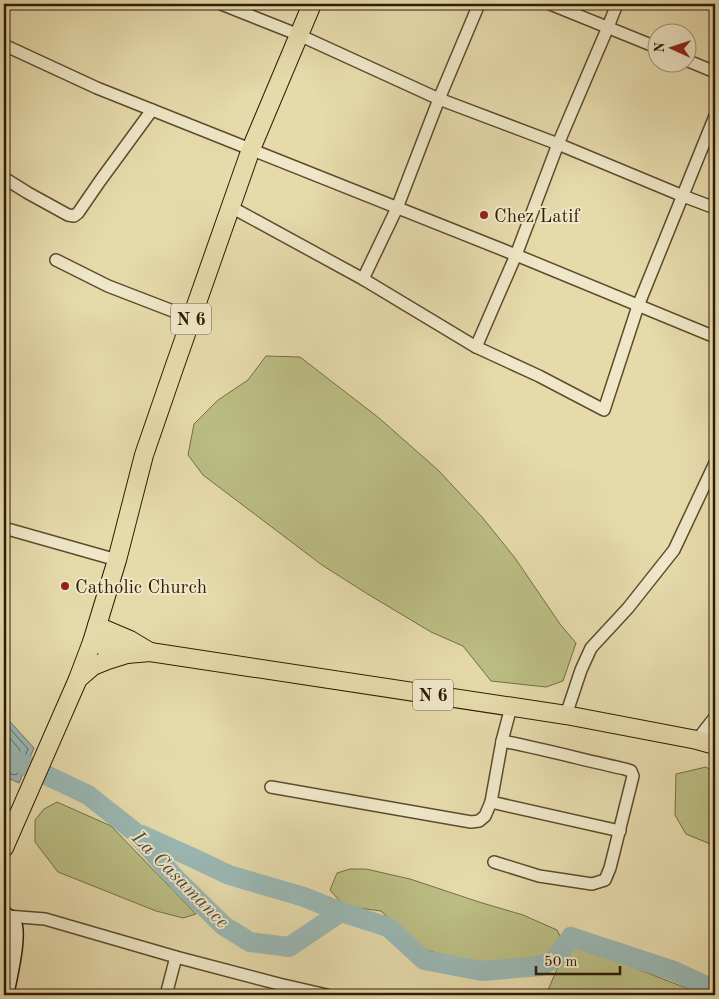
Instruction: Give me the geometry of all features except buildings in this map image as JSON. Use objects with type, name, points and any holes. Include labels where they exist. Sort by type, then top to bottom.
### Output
[{"type":"main road","name":"N 6","points":[[94,634],[144,455],[191,318],[251,149],[312,4]]},
{"type":"main road","name":"N 6","points":[[94,634],[130,640],[150,652]]},
{"type":"main road","name":"N 6","points":[[94,634],[127,654],[150,652],[511,706],[697,740],[715,745]]},
{"type":"main road","points":[[4,848],[78,679],[94,634]]},
{"type":"main road","points":[[78,679],[93,666],[127,654]]},
{"type":"main road","points":[[5,916],[13,924],[15,934],[6,995]]},
{"type":"street","points":[[221,4],[299,35],[439,100],[558,144],[715,208]]},
{"type":"street","points":[[362,279],[397,208],[479,4]]},
{"type":"street","points":[[550,4],[646,43]]},
{"type":"street","points":[[476,347],[516,254],[558,144],[617,4]]},
{"type":"street","points":[[4,45],[97,88],[516,254],[715,337]]},
{"type":"street","points":[[696,64],[715,72]]},
{"type":"street","points":[[4,178],[68,215],[74,216],[152,110]]},
{"type":"street","points":[[231,207],[362,279],[476,347],[540,376],[604,410],[638,306],[715,116]]},
{"type":"street","points":[[56,260],[108,286],[191,318]]},
{"type":"street","points":[[566,715],[581,670],[591,648],[628,608],[674,550],[715,463]]},
{"type":"street","points":[[4,528],[116,560]]},
{"type":"street","points":[[271,786],[471,822],[479,821],[485,816],[491,802],[502,741],[511,706]]},
{"type":"street","points":[[697,740],[715,717]]},
{"type":"street","points":[[494,862],[539,876],[592,884],[605,880],[620,831],[633,776],[631,772],[625,769],[502,741]]},
{"type":"street","points":[[491,802],[620,831]]},
{"type":"street","points":[[5,916],[45,919],[176,957],[277,990],[327,995]]},
{"type":"street","points":[[166,995],[176,957]]},
{"type":"green space","points":[[266,356],[300,357],[379,418],[438,470],[482,517],[515,558],[560,624],[576,643],[563,681],[546,687],[491,681],[463,646],[431,632],[322,565],[203,475],[188,455],[194,424],[218,400],[248,380]]},
{"type":"green space","points":[[706,767],[715,773],[715,846],[686,834],[675,815],[676,774]]},
{"type":"green space","points":[[57,802],[111,826],[196,914],[183,918],[156,911],[58,872],[35,842],[35,820],[44,809]]},
{"type":"green space","points":[[350,869],[366,869],[410,879],[523,915],[557,930],[565,946],[549,955],[485,966],[422,949],[381,911],[344,906],[330,890],[337,873]]},
{"type":"green space","points":[[576,945],[681,986],[710,995],[557,995],[548,990],[564,953]]},
{"type":"water","points":[[4,715],[34,748],[19,783],[4,776]]},
{"type":"waterway","name":"La Casamance","points":[[4,755],[88,795],[135,832],[178,881],[224,926],[250,942],[289,947],[341,912],[388,927],[424,960],[482,971],[541,966],[556,958],[571,937],[674,971],[715,990]]},
{"type":"waterway","points":[[142,835],[229,875],[304,897],[341,912]]},
{"type":"place","name":"Chez Latif","points":[[484,215]]},
{"type":"place","name":"Catholic Church","points":[[65,586]]}]
